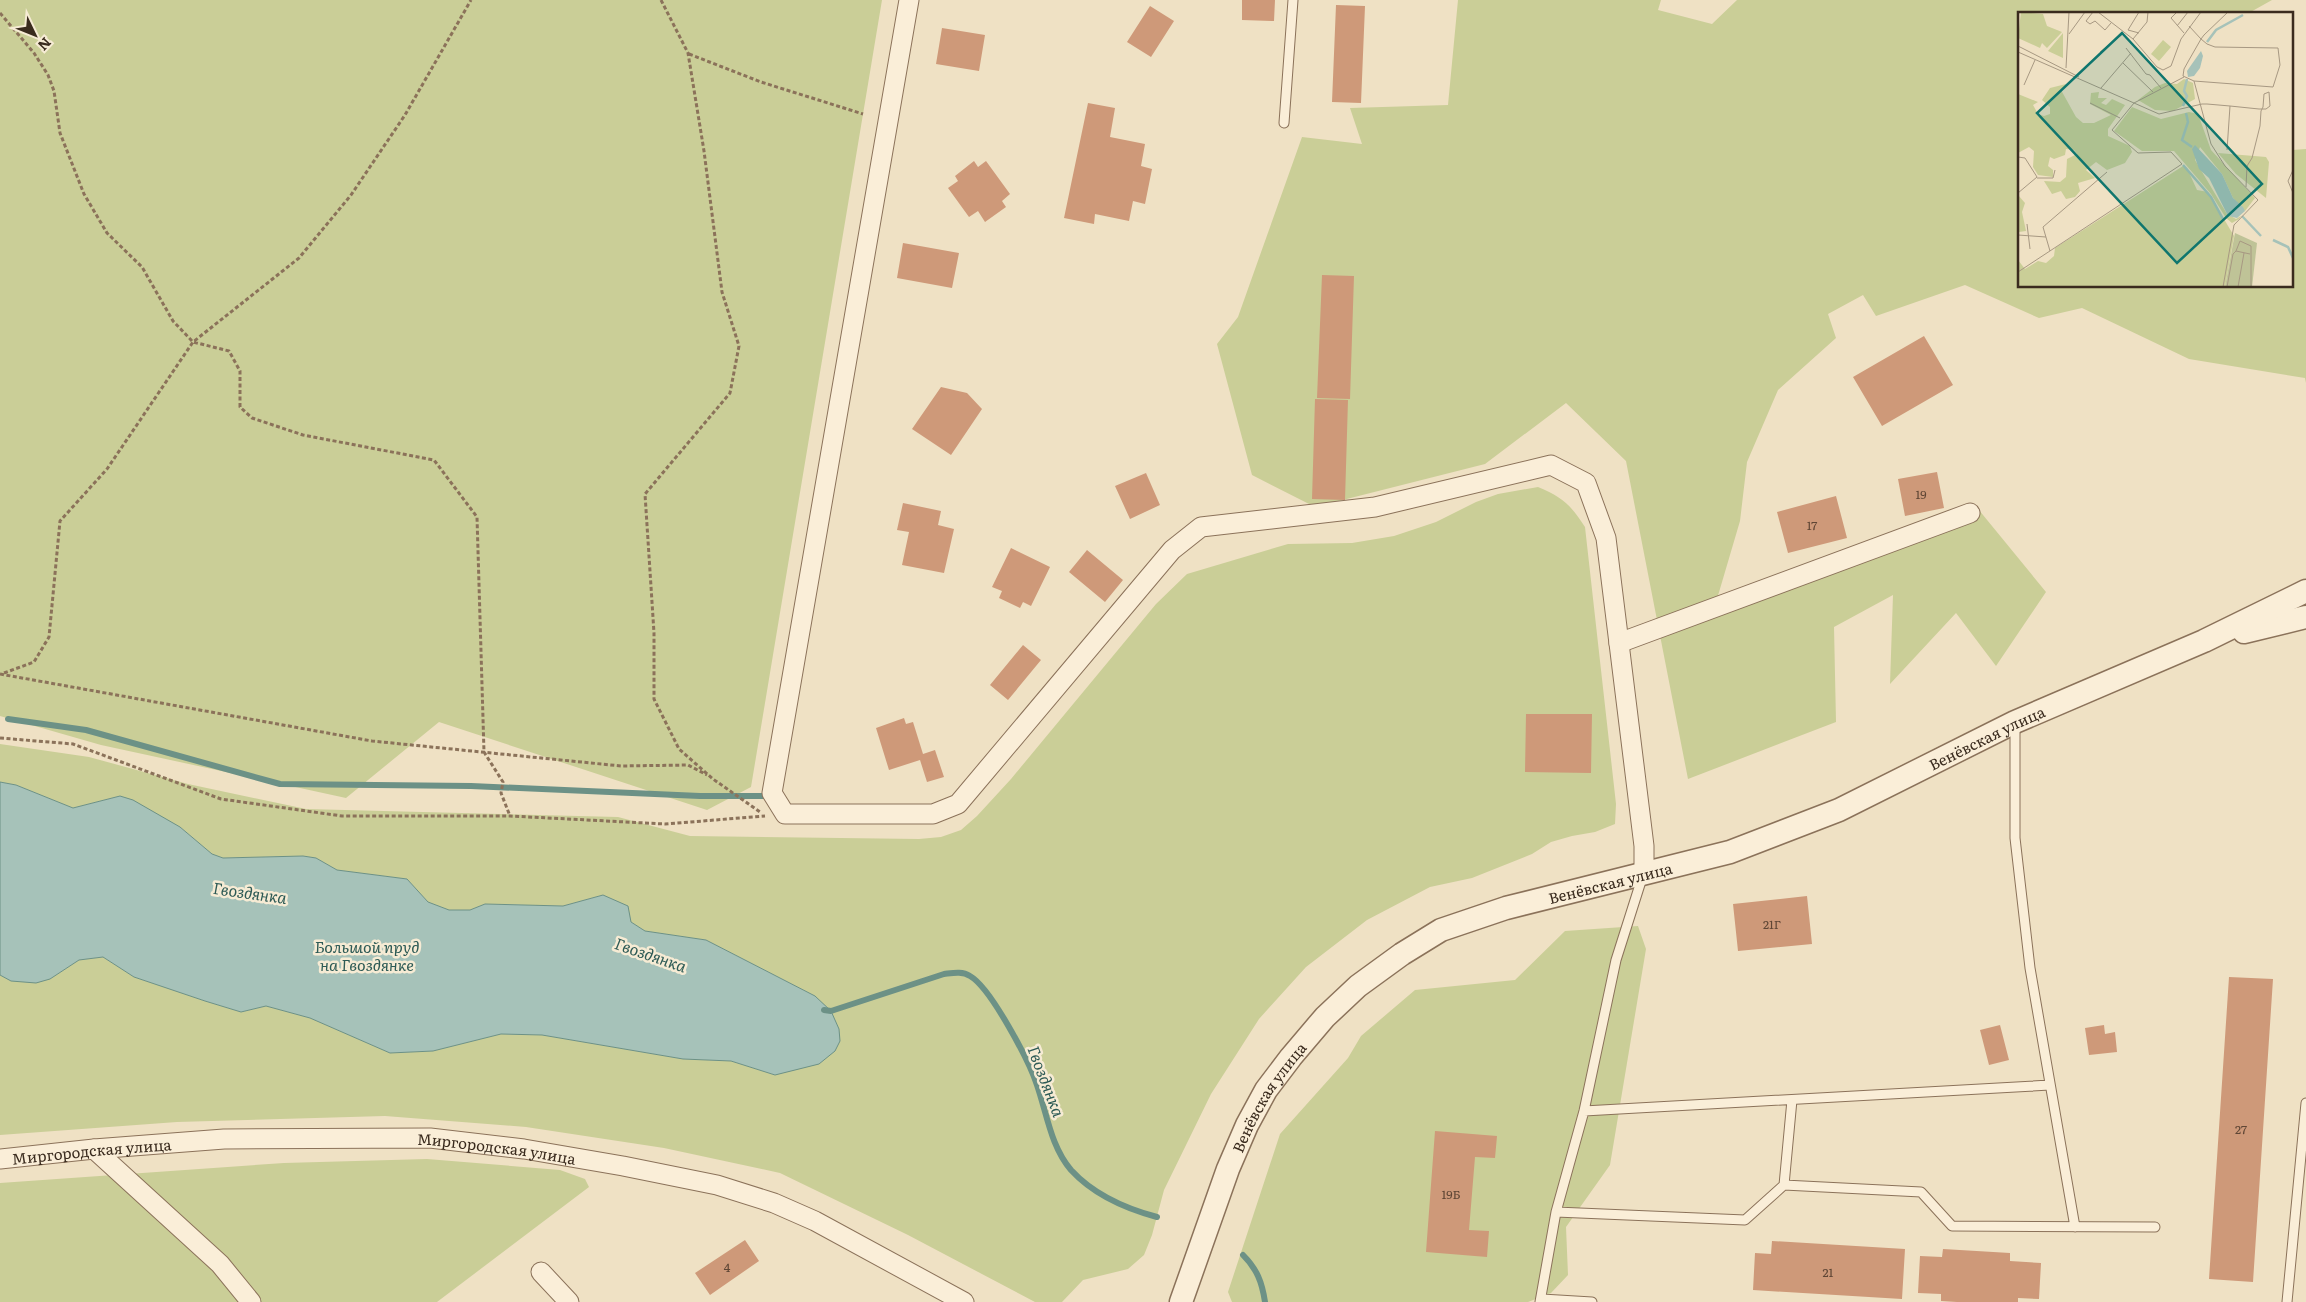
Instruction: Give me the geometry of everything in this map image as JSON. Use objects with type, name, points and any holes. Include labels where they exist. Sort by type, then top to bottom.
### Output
[{"type":"street","points":[[908,0],[772,793],[785,814],[933,814],[958,804],[1172,550],[1201,526],[1376,507],[1551,465],[1586,483],[1606,538],[1644,846],[1644,874]]},
{"type":"street","points":[[1619,643],[1970,513]]},
{"type":"street","name":"Венёвская улица","points":[[1181,1302],[1228,1169],[1247,1125],[1266,1090],[1325,1017],[1358,986],[1402,954],[1441,930],[1506,908],[1730,852],[1839,810],[2015,722],[2204,641],[2306,591]]},
{"type":"street","name":"Венёвская улица","points":[[2204,641],[2306,617]]},
{"type":"street","name":"Миргородская улица","points":[[0,1158],[224,1139],[430,1138],[524,1150],[623,1166],[717,1185],[774,1203],[815,1221],[964,1302]]},
{"type":"street","points":[[94,1149],[220,1264],[250,1302]]},
{"type":"street","points":[[541,1272],[569,1302]]},
{"type":"lane","points":[[1284,123],[1293,0]]},
{"type":"lane","points":[[2015,722],[2015,838],[2030,968],[2075,1227]]},
{"type":"lane","points":[[1592,1302],[1541,1300],[1556,1212],[1584,1111],[1616,960],[1644,874]]},
{"type":"lane","points":[[1584,1111],[2050,1085]]},
{"type":"lane","points":[[1556,1212],[1746,1220],[1784,1185],[1792,1100]]},
{"type":"lane","points":[[2287,1302],[2306,1103]]},
{"type":"lane","points":[[1784,1185],[1922,1192],[1952,1226],[2155,1227]]},
{"type":"path","points":[[2,673],[34,662],[49,637],[60,521],[108,469],[193,342],[299,258],[350,196],[404,115],[471,0]]},
{"type":"path","points":[[661,0],[688,53],[704,151],[722,292],[739,346],[730,393],[645,494],[654,633],[654,700],[679,749],[713,779],[764,816]]},
{"type":"path","points":[[0,13],[34,53],[48,75],[54,91],[60,134],[84,194],[107,233],[142,267],[173,321],[193,342],[229,351],[240,371],[240,407],[252,418],[303,435],[434,460],[477,517],[484,752],[503,782],[501,794],[510,816]]},
{"type":"path","points":[[688,53],[761,82],[863,114]]},
{"type":"path","points":[[2,673],[372,741],[621,766],[688,765],[713,779]]},
{"type":"path","points":[[0,738],[73,744],[221,799],[342,816],[510,816],[665,824],[785,814]]},
{"type":"green space","points":[[0,0],[882,0],[751,787],[707,810],[439,722],[346,798],[101,745],[0,716]]},
{"type":"green space","points":[[1458,0],[1661,0],[1658,10],[1712,24],[1737,0],[2272,0],[2251,12],[2018,12],[2018,288],[2294,288],[2294,150],[2306,149],[2306,383],[2305,378],[2189,359],[2082,308],[2039,318],[1965,285],[1876,316],[1863,295],[1828,314],[1836,338],[1778,390],[1747,462],[1740,521],[1717,599],[1974,504],[2046,592],[1996,666],[1956,613],[1890,684],[1893,595],[1834,627],[1836,722],[1688,779],[1626,461],[1566,403],[1485,464],[1315,507],[1252,475],[1217,344],[1238,317],[1302,137],[1362,144],[1350,108],[1448,105]]},
{"type":"green space","points":[[1538,487],[1554,494],[1565,502],[1585,527],[1616,804],[1615,824],[1595,832],[1551,842],[1532,854],[1472,878],[1430,887],[1367,920],[1306,967],[1259,1019],[1211,1094],[1164,1190],[1152,1235],[1144,1255],[1128,1269],[1083,1280],[1062,1302],[1035,1302],[908,1235],[780,1173],[664,1148],[526,1127],[385,1116],[177,1122],[0,1135],[0,975],[12,981],[50,979],[79,960],[103,957],[134,977],[241,1012],[266,1006],[310,1018],[390,1053],[433,1051],[501,1034],[542,1035],[683,1059],[731,1061],[775,1075],[815,996],[706,940],[645,931],[631,922],[603,895],[563,906],[485,904],[470,910],[448,910],[428,902],[407,879],[337,870],[316,858],[303,856],[223,858],[212,854],[180,827],[120,796],[73,808],[16,785],[0,782],[0,744],[89,757],[188,784],[306,809],[618,817],[690,836],[919,839],[941,837],[961,830],[977,816],[1011,779],[1156,604],[1187,574],[1288,544],[1352,543],[1394,536],[1436,522],[1476,502],[1498,494]]},
{"type":"green space","points":[[1638,926],[1646,949],[1610,1165],[1566,1227],[1568,1275],[1551,1293],[1528,1302],[1232,1302],[1228,1292],[1280,1134],[1348,1058],[1361,1036],[1415,990],[1515,980],[1565,931]]},
{"type":"green space","points":[[427,1159],[560,1170],[585,1179],[589,1187],[437,1302],[0,1302],[0,1183],[284,1163]]},
{"type":"water","name":"Большой пруд на Гвоздянке","points":[[0,782],[16,785],[73,808],[120,796],[133,800],[180,827],[212,854],[223,858],[303,856],[316,858],[337,870],[407,879],[428,902],[449,910],[470,910],[485,904],[563,906],[603,895],[628,906],[631,922],[645,931],[706,940],[815,996],[831,1011],[839,1029],[840,1041],[835,1051],[819,1064],[775,1075],[731,1061],[683,1059],[542,1035],[501,1034],[433,1051],[390,1053],[310,1018],[266,1006],[241,1012],[205,1001],[134,977],[103,957],[79,960],[50,979],[36,983],[11,981],[0,975]]},
{"type":"building","points":[[1242,0],[1275,0],[1274,21],[1242,20]]},
{"type":"building","points":[[1336,5],[1365,6],[1361,103],[1332,102]]},
{"type":"building","points":[[1150,6],[1174,21],[1151,57],[1127,42]]},
{"type":"building","points":[[942,28],[985,35],[979,71],[936,64]]},
{"type":"building","points":[[1088,103],[1115,108],[1110,137],[1145,144],[1141,166],[1152,169],[1145,204],[1133,201],[1129,221],[1095,214],[1094,224],[1064,218]]},
{"type":"building","points":[[974,161],[978,167],[986,161],[1010,194],[1002,201],[1006,207],[985,222],[978,211],[969,217],[948,188],[958,181],[955,176]]},
{"type":"building","points":[[903,243],[959,253],[952,288],[897,278]]},
{"type":"building","points":[[1322,275],[1354,276],[1350,399],[1317,398]]},
{"type":"building","points":[[1924,336],[1953,385],[1882,426],[1853,377]]},
{"type":"building","points":[[941,387],[967,393],[982,409],[951,455],[912,429]]},
{"type":"building","points":[[1315,399],[1348,400],[1345,500],[1312,499]]},
{"type":"building","points":[[1937,472],[1944,508],[1905,516],[1898,479]]},
{"type":"building","points":[[1146,473],[1160,505],[1130,519],[1115,486]]},
{"type":"building","points":[[1836,496],[1847,538],[1788,553],[1777,512]]},
{"type":"building","points":[[903,503],[941,511],[938,525],[954,529],[944,573],[902,565],[909,532],[897,530]]},
{"type":"building","points":[[1011,548],[1050,567],[1031,606],[1023,602],[1020,608],[999,598],[1002,591],[992,587]]},
{"type":"building","points":[[1087,550],[1123,580],[1105,602],[1069,572]]},
{"type":"building","points":[[1023,645],[1041,660],[1008,700],[990,685]]},
{"type":"building","points":[[1526,714],[1592,714],[1591,773],[1525,772]]},
{"type":"building","points":[[904,718],[906,724],[913,722],[923,754],[935,750],[944,777],[927,782],[920,760],[889,770],[876,728]]},
{"type":"building","points":[[1807,896],[1812,944],[1738,951],[1733,904]]},
{"type":"building","points":[[2229,977],[2273,979],[2253,1282],[2209,1279]]},
{"type":"building","points":[[2000,1025],[2009,1060],[1989,1065],[1980,1030]]},
{"type":"building","points":[[2104,1025],[2105,1034],[2115,1032],[2117,1052],[2089,1055],[2085,1028]]},
{"type":"building","points":[[1435,1131],[1497,1136],[1495,1158],[1475,1157],[1469,1230],[1489,1231],[1487,1257],[1426,1252]]},
{"type":"building","points":[[745,1240],[759,1261],[710,1295],[695,1273]]},
{"type":"building","points":[[1772,1241],[1905,1249],[1902,1299],[1753,1290],[1755,1253],[1771,1254]]},
{"type":"building","points":[[1943,1249],[2010,1253],[2010,1261],[2041,1263],[2039,1299],[2018,1298],[2018,1302],[1957,1302],[1941,1301],[1941,1294],[1918,1293],[1920,1256],[1942,1257]]},
{"type":"waterway","points":[[8,719],[86,730],[280,784],[471,786],[700,796],[763,796]]},
{"type":"waterway","name":"Гвоздянка","points":[[824,1010],[831,1011],[944,974],[967,974],[979,983],[988,995],[1018,1043],[1033,1074],[1054,1141],[1071,1170],[1080,1179],[1111,1200],[1157,1217]]},
{"type":"waterway","name":"Гвоздянка","points":[[1243,1255],[1252,1265],[1258,1276],[1265,1302]]}]
